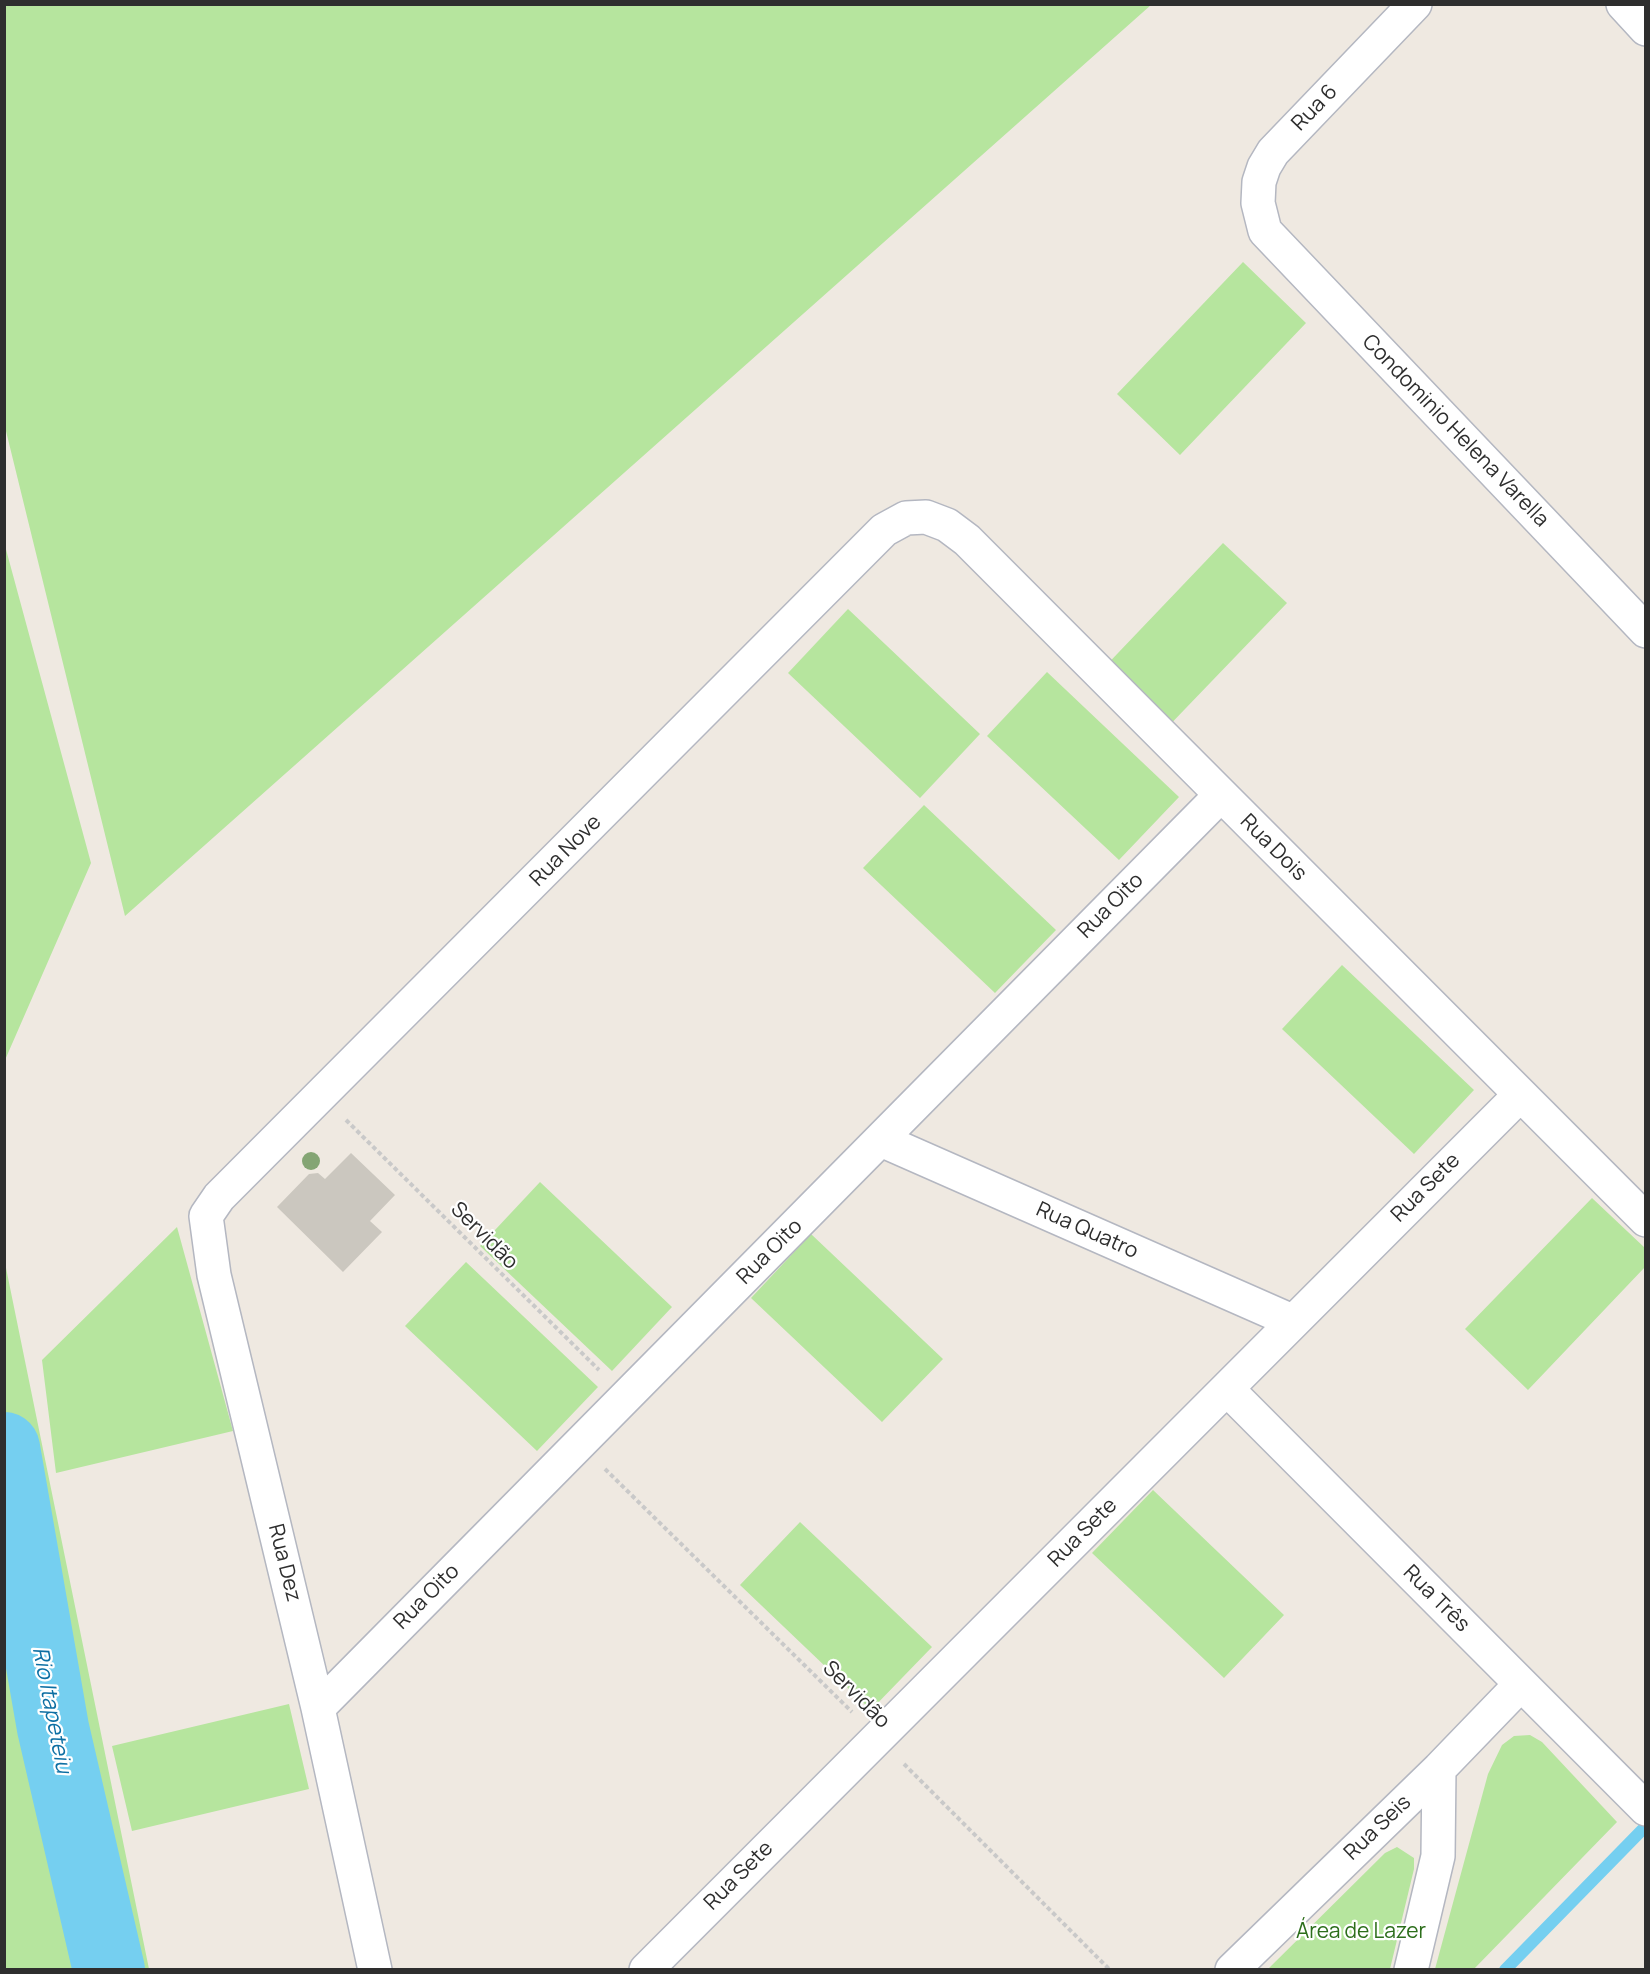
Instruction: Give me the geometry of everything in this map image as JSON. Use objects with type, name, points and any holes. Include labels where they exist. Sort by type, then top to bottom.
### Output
[{"type":"street","name":"Rua 6","points":[[1265,231],[1258,202],[1259,182],[1264,167],[1273,152],[1415,4]]},
{"type":"street","points":[[1623,4],[1646,29]]},
{"type":"street","name":"Condominio Helena Varella","points":[[1265,231],[1646,631]]},
{"type":"street","name":"Rua Dois","points":[[884,530],[906,518],[926,517],[947,525],[967,540],[1220,796],[1646,1220]]},
{"type":"street","name":"Rua Nove","points":[[247,1172],[884,530]]},
{"type":"street","name":"Rua Oito","points":[[318,1708],[1220,796]]},
{"type":"street","name":"Rua Sete","points":[[646,1970],[1520,1095]]},
{"type":"street","name":"Rua Quatro","points":[[881,1140],[1292,1321]]},
{"type":"street","name":"Rua Dez","points":[[247,1172],[210,1208],[206,1216],[214,1275],[318,1708],[375,1970]]},
{"type":"street","name":"Rua Três","points":[[1227,1389],[1642,1805]]},
{"type":"street","name":"Rua Seis","points":[[1233,1970],[1439,1769],[1521,1684]]},
{"type":"street","points":[[1411,1970],[1438,1856],[1439,1769]]},
{"type":"path","name":"Servidão","points":[[322,1096],[625,1396]]},
{"type":"path","name":"Servidão","points":[[579,1443],[1110,1970]]},
{"type":"green space","points":[[4,5],[1151,5],[125,916],[5,427]]},
{"type":"green space","points":[[1243,262],[1306,323],[1180,455],[1117,394]]},
{"type":"green space","points":[[4,542],[91,863],[5,1060],[4,1060]]},
{"type":"green space","points":[[1223,543],[1287,603],[1160,735],[1097,675]]},
{"type":"green space","points":[[848,609],[980,734],[920,798],[788,673]]},
{"type":"green space","points":[[1047,672],[1179,797],[1119,860],[987,736]]},
{"type":"green space","points":[[924,805],[1056,930],[995,993],[863,868]]},
{"type":"green space","points":[[1342,965],[1474,1090],[1414,1154],[1282,1029]]},
{"type":"green space","points":[[540,1182],[672,1307],[612,1371],[480,1246]]},
{"type":"green space","points":[[1592,1198],[1645,1248],[1645,1267],[1528,1390],[1465,1329]]},
{"type":"green space","points":[[177,1227],[233,1431],[56,1473],[42,1360]]},
{"type":"green space","points":[[811,1234],[943,1359],[882,1422],[751,1298]]},
{"type":"green space","points":[[466,1262],[598,1387],[537,1451],[405,1326]]},
{"type":"green space","points":[[5,1263],[149,1969],[5,1969]]},
{"type":"green space","points":[[1153,1490],[1284,1615],[1224,1678],[1092,1553]]},
{"type":"green space","points":[[800,1522],[932,1647],[871,1710],[740,1585]]},
{"type":"green space","points":[[289,1704],[309,1789],[132,1831],[112,1746]]},
{"type":"green space","points":[[1530,1735],[1542,1742],[1617,1822],[1474,1969],[1435,1969],[1488,1774],[1502,1745],[1514,1736]]},
{"type":"green space","name":"Área de Lazer","points":[[1397,1847],[1414,1858],[1414,1869],[1390,1969],[1268,1969],[1385,1853]]},
{"type":"building","points":[[351,1153],[395,1195],[370,1221],[382,1232],[343,1272],[277,1207],[309,1174],[318,1173],[325,1179]]},
{"type":"waterway","name":"Rio Itapeteiu","points":[[4,1448],[53,1728],[109,1970]]},
{"type":"waterway","points":[[1505,1970],[1646,1826]]}]
